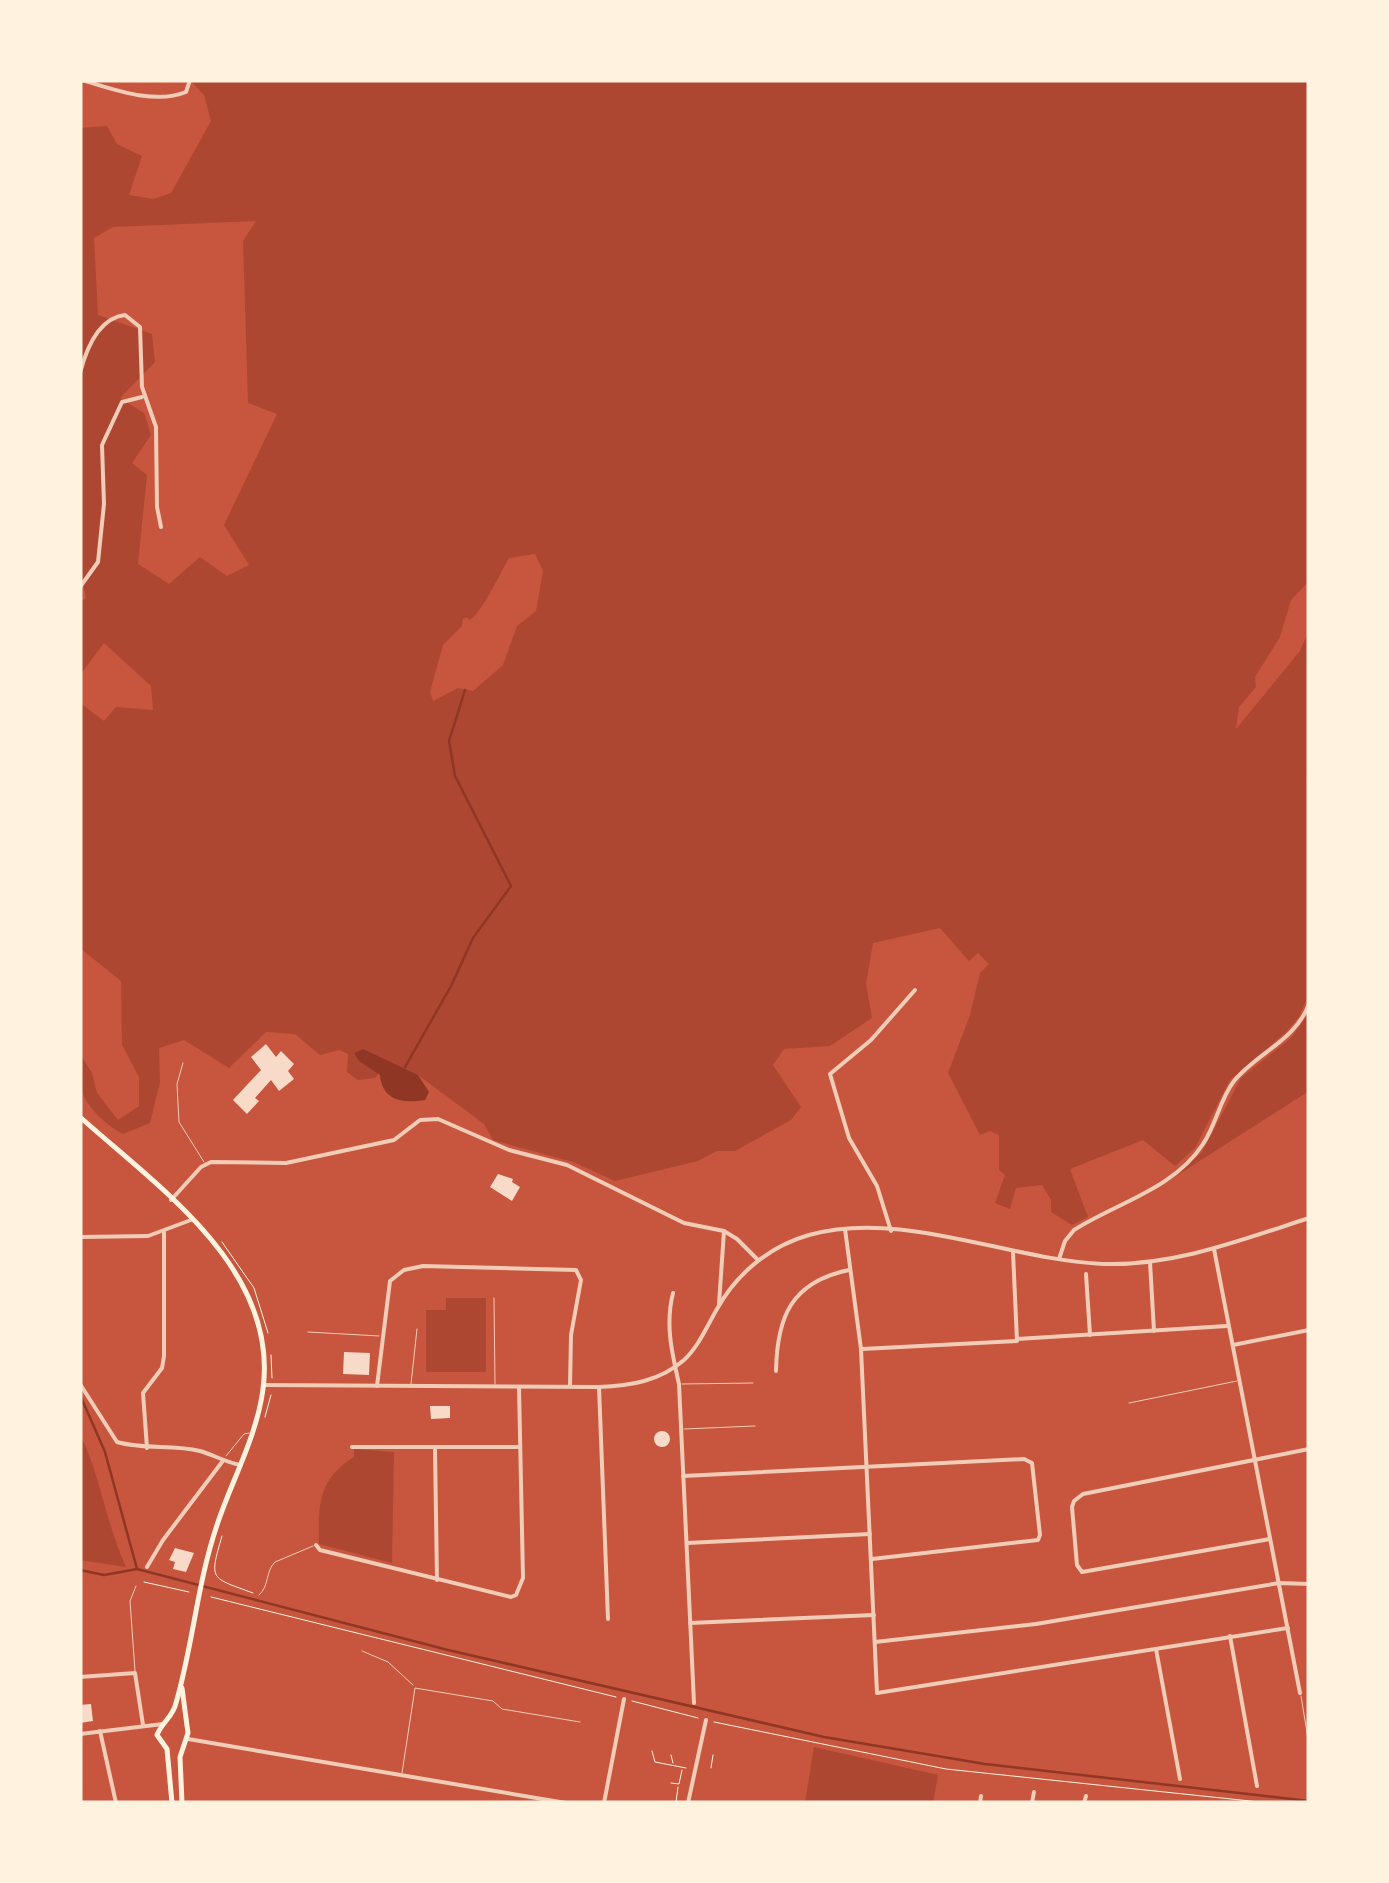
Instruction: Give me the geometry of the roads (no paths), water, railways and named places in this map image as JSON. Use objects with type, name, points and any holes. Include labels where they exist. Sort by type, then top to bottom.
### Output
[{"type":"main road","points":[[80,1117],[225,1254],[248,1294],[263,1347],[268,1385],[203,1573],[175,1710],[158,1735],[166,1750],[172,1803]]},
{"type":"main road","points":[[182,1682],[188,1739],[180,1757],[182,1803]]},
{"type":"main road","points":[[165,1722],[178,1721],[186,1727]]},
{"type":"main road","points":[[166,1750],[184,1746]]},
{"type":"street","points":[[82,80],[109,90],[167,96],[186,92],[190,80]]},
{"type":"street","points":[[80,373],[98,330],[115,316],[125,316],[140,327],[143,397],[156,427],[161,528]]},
{"type":"street","points":[[80,586],[98,562],[104,504],[102,445],[122,402],[143,397]]},
{"type":"street","points":[[891,1231],[877,1186],[849,1138],[830,1078],[832,1070],[872,1040],[915,990]]},
{"type":"street","points":[[1059,1259],[1074,1230],[1151,1190],[1196,1154],[1233,1082],[1285,1040],[1309,1004]]},
{"type":"street","points":[[171,1200],[206,1164],[286,1163],[394,1140],[420,1120],[438,1119],[510,1150],[567,1165],[684,1223],[724,1232],[758,1260]]},
{"type":"street","points":[[268,1385],[599,1387],[646,1381],[674,1368],[697,1344],[719,1304],[758,1260],[798,1239],[845,1229],[891,1231],[1100,1264],[1150,1262],[1214,1249],[1309,1218]]},
{"type":"street","points":[[80,1237],[126,1238],[164,1232],[191,1220]]},
{"type":"street","points":[[845,1229],[861,1349],[878,1694],[1288,1628]]},
{"type":"street","points":[[147,1448],[143,1394],[162,1368],[164,1356],[164,1232]]},
{"type":"street","points":[[719,1304],[724,1232]]},
{"type":"street","points":[[1214,1249],[1300,1693]]},
{"type":"street","points":[[1013,1252],[1018,1339]]},
{"type":"street","points":[[1150,1262],[1154,1331]]},
{"type":"street","points":[[377,1386],[387,1289],[394,1276],[423,1266],[569,1268],[580,1274],[571,1335],[570,1387]]},
{"type":"street","points":[[776,1371],[777,1337],[785,1314],[799,1294],[821,1279],[850,1270]]},
{"type":"street","points":[[1086,1274],[1090,1334]]},
{"type":"street","points":[[673,1293],[669,1318],[679,1384],[694,1703]]},
{"type":"street","points":[[861,1349],[1229,1326]]},
{"type":"street","points":[[1233,1344],[1309,1330]]},
{"type":"street","points":[[80,1384],[113,1438],[122,1444],[200,1451],[222,1462],[240,1465]]},
{"type":"street","points":[[316,1545],[320,1550],[437,1580],[511,1597],[520,1592],[523,1578],[519,1387]]},
{"type":"street","points":[[599,1387],[608,1619]]},
{"type":"street","points":[[352,1447],[520,1448]]},
{"type":"street","points":[[435,1447],[437,1580]]},
{"type":"street","points":[[1270,1539],[1088,1572],[1079,1570],[1077,1564],[1072,1507],[1078,1497],[1309,1449]]},
{"type":"street","points":[[683,1476],[1024,1459],[1033,1467],[1038,1540],[872,1560]]},
{"type":"street","points":[[147,1567],[222,1462]]},
{"type":"street","points":[[686,1542],[870,1534]]},
{"type":"street","points":[[875,1642],[1036,1624],[1279,1583],[1309,1584]]},
{"type":"street","points":[[690,1623],[874,1615]]},
{"type":"street","points":[[1230,1636],[1257,1786]]},
{"type":"street","points":[[1156,1649],[1180,1778]]},
{"type":"street","points":[[80,1677],[135,1672],[143,1725],[158,1735]]},
{"type":"street","points":[[604,1803],[624,1699]]},
{"type":"street","points":[[688,1803],[706,1720]]},
{"type":"street","points":[[80,1734],[165,1722]]},
{"type":"street","points":[[100,1731],[116,1803]]},
{"type":"street","points":[[188,1739],[566,1803]]},
{"type":"street","points":[[1032,1803],[1034,1792]]},
{"type":"street","points":[[1084,1803],[1086,1796]]},
{"type":"lane","points":[[183,1063],[178,1084],[179,1122],[206,1164]]},
{"type":"lane","points":[[494,1298],[495,1387]]},
{"type":"lane","points":[[411,1387],[417,1330]]},
{"type":"lane","points":[[308,1332],[382,1336]]},
{"type":"lane","points":[[1129,1402],[1240,1381]]},
{"type":"lane","points":[[679,1384],[753,1383]]},
{"type":"lane","points":[[681,1429],[756,1426]]},
{"type":"lane","points":[[222,1462],[244,1434],[252,1432]]},
{"type":"lane","points":[[258,1595],[267,1587],[275,1562],[316,1545]]},
{"type":"lane","points":[[135,1672],[130,1601],[136,1586]]},
{"type":"lane","points":[[362,1651],[388,1662],[415,1688],[494,1701],[502,1708],[580,1722]]},
{"type":"lane","points":[[401,1776],[415,1688]]},
{"type":"lane","points":[[1300,1693],[1309,1745]]},
{"type":"waterway","points":[[405,1067],[473,938],[511,886],[455,776],[449,741],[465,690]]},
{"type":"waterway","points":[[80,1395],[105,1452],[137,1569],[448,1650],[824,1737],[985,1764],[1309,1801]]},
{"type":"waterway","points":[[80,1570],[104,1575],[137,1569]]}]
